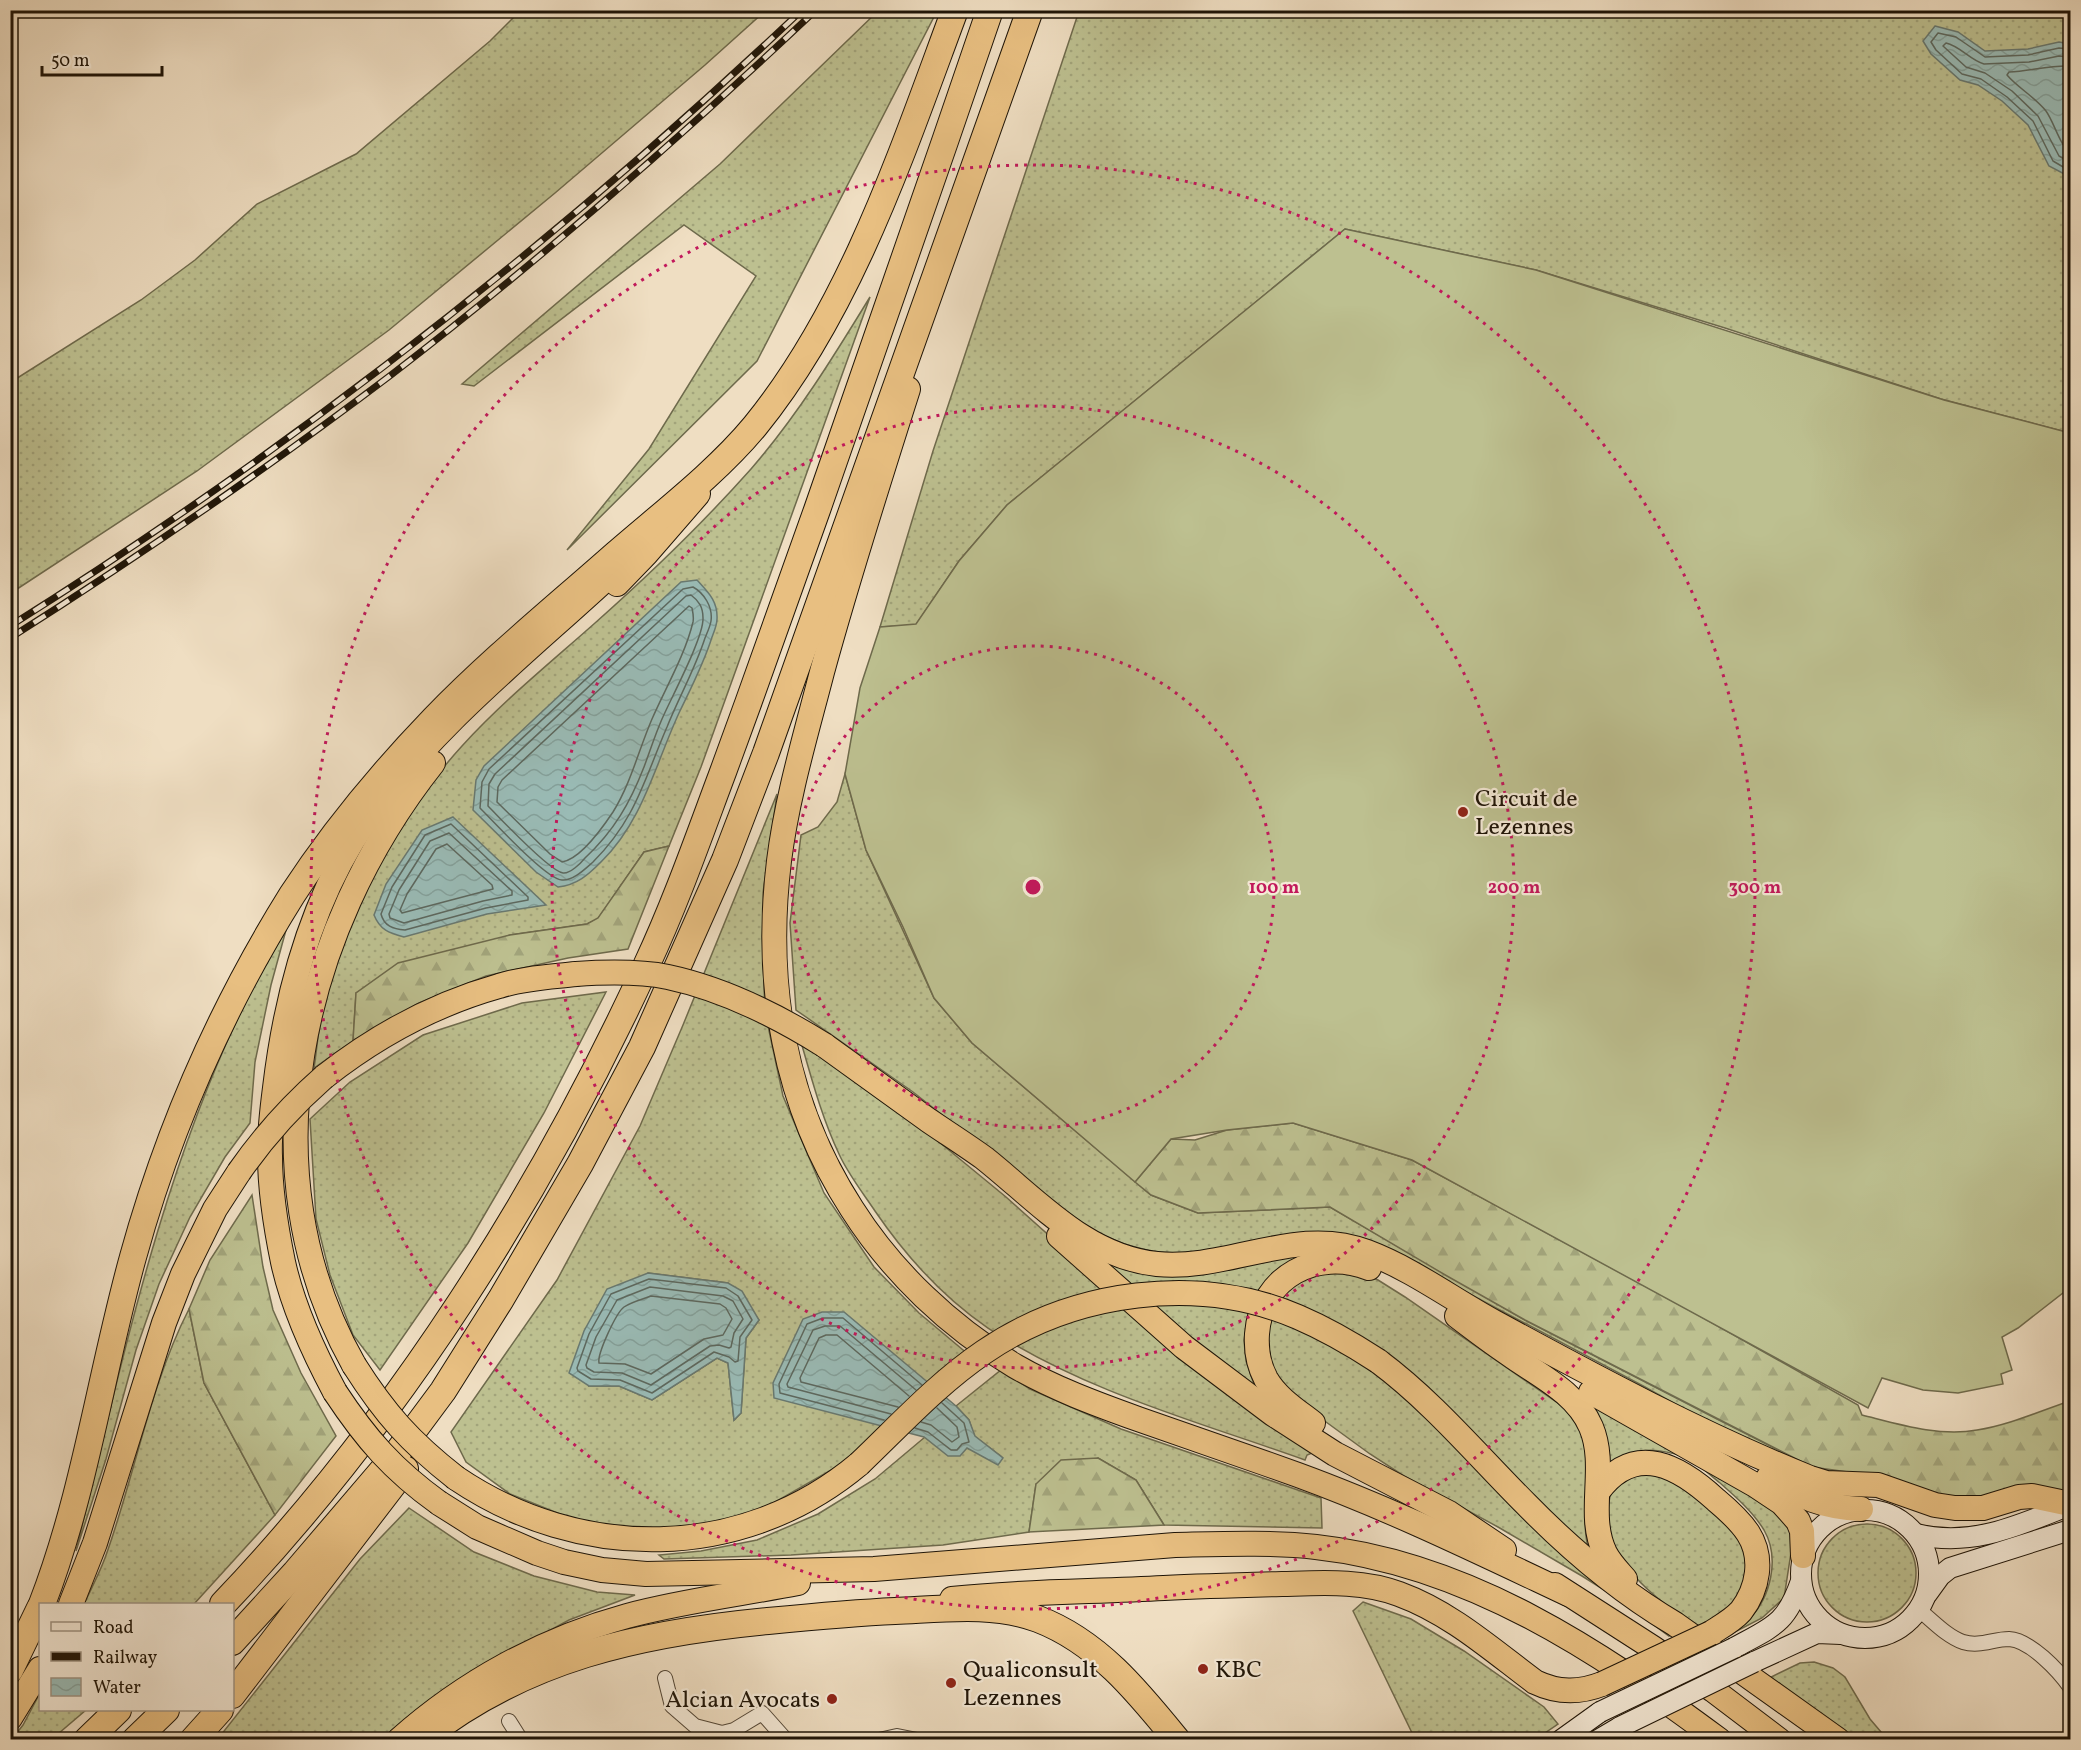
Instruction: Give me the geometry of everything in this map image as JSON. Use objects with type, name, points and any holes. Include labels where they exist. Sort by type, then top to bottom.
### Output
[{"type":"highway","points":[[955,10],[883,195],[845,285],[795,370],[754,427],[678,519],[616,586],[500,691],[439,754],[400,807],[365,865],[349,900],[326,960],[307,1023],[298,1080],[295,1152],[302,1216],[313,1265],[324,1303],[354,1365],[379,1404],[431,1458],[456,1478],[501,1505],[557,1526],[611,1538],[671,1539],[731,1530],[782,1513],[824,1491],[858,1464],[937,1388],[986,1351],[1031,1325],[1079,1306],[1147,1295],[1190,1293],[1239,1299],[1297,1316],[1334,1334],[1378,1360],[1421,1396],[1527,1505],[1584,1557],[1618,1585],[1838,1740]]},
{"type":"highway","points":[[225,1603],[358,1446],[454,1311],[548,1156],[626,1008],[649,959],[697,840],[747,706],[990,10]]},
{"type":"highway","points":[[234,1640],[375,1480],[442,1391],[531,1248],[617,1097],[669,990],[746,807],[1030,10]]},
{"type":"highway","points":[[1000,98],[842,600],[787,814],[779,861],[776,898],[776,984],[779,1020],[785,1051],[808,1124],[821,1155],[844,1197],[872,1239],[893,1264],[933,1305],[972,1337],[1016,1366],[1108,1409],[1327,1486],[1383,1509],[1569,1594]]},
{"type":"highway","points":[[732,453],[629,557],[474,700],[413,764],[367,820],[346,852],[325,895],[305,947],[289,1002],[279,1053],[270,1156],[276,1218],[284,1264],[314,1353],[335,1392],[376,1448],[412,1483],[477,1527],[509,1542],[564,1562],[602,1570],[646,1574],[691,1574],[874,1569],[1175,1545],[1316,1547],[1359,1554],[1435,1574],[1483,1593],[1576,1642],[1662,1698],[1719,1740]]},
{"type":"highway","points":[[42,1603],[74,1503],[133,1257],[170,1142],[228,1007],[294,893],[351,813],[380,777],[436,716],[489,666],[732,453]]},
{"type":"highway","points":[[72,1603],[95,1543],[164,1323],[183,1274],[215,1209],[239,1172],[278,1121],[324,1077],[370,1044],[446,1005],[500,985],[576,974],[633,973],[666,977],[698,985],[769,1014],[824,1045],[984,1158],[1070,1229],[1093,1244],[1115,1254],[1158,1264],[1180,1264],[1307,1243],[1348,1246],[1383,1259],[1491,1321],[1640,1400],[1790,1470],[1827,1483],[1878,1485],[1935,1505],[1954,1508],[1983,1508],[2019,1497],[2032,1496],[2070,1505]]},
{"type":"highway","points":[[234,1692],[409,1464],[473,1371],[576,1198],[608,1128],[617,1097]]},
{"type":"highway","points":[[927,1119],[1184,1347],[1241,1391],[1335,1454],[1390,1480],[1449,1513],[1569,1594],[1653,1647],[1779,1740]]},
{"type":"highway","points":[[1390,1480],[1291,1407],[1275,1392],[1265,1377],[1259,1360],[1257,1341],[1258,1324],[1264,1305],[1280,1281],[1305,1266],[1335,1261],[1357,1264],[1380,1272],[1771,1496],[1790,1510],[1798,1521],[1802,1531],[1803,1556]]},
{"type":"highway","points":[[1457,1316],[1561,1390],[1585,1416],[1594,1439],[1600,1469],[1598,1526],[1606,1555],[1628,1583],[1675,1624]]},
{"type":"highway","points":[[1640,1400],[1708,1444],[1801,1496],[1829,1506],[1861,1509]]},
{"type":"highway","points":[[422,1740],[472,1705],[516,1681],[589,1652],[636,1640],[700,1628],[1011,1594],[1226,1585],[1350,1584],[1397,1593],[1434,1610],[1458,1624],[1535,1682],[1547,1688],[1575,1691],[1589,1689],[1712,1633],[1729,1622],[1749,1598],[1758,1570],[1757,1557],[1749,1534],[1727,1509],[1689,1476],[1662,1464],[1633,1465],[1617,1470],[1599,1490]]},
{"type":"highway","points":[[399,1740],[446,1701],[481,1680],[546,1645],[592,1627],[676,1605],[874,1569]]},
{"type":"highway","points":[[848,1613],[967,1608],[996,1610],[1037,1619],[1074,1636],[1108,1662],[1177,1740]]},
{"type":"highway","points":[[10,1670],[39,1610]]},
{"type":"highway","points":[[10,1718],[39,1671]]},
{"type":"highway","points":[[87,1740],[117,1711]]},
{"type":"highway","points":[[135,1740],[165,1711]]},
{"type":"highway","points":[[193,1740],[219,1711]]},
{"type":"main road","points":[[1916,1534],[1948,1539],[1977,1537],[2024,1523],[2070,1505]]},
{"type":"main road","points":[[1561,1740],[1600,1713],[1734,1648],[1767,1630],[1785,1616],[1801,1581],[1803,1556],[1810,1540],[1821,1526],[1836,1516],[1861,1509],[1887,1513],[1903,1521],[1916,1534],[1924,1549],[1929,1567],[1928,1584],[1921,1605]]},
{"type":"main road","points":[[1598,1740],[1620,1727],[1817,1633],[1867,1638],[1884,1635],[1900,1628],[1921,1605],[1932,1585],[1950,1568],[2070,1530]]},
{"type":"main road","points":[[1801,1581],[1805,1598],[1814,1613],[1826,1625],[1841,1634]]},
{"type":"street","points":[[1921,1605],[1952,1637],[1964,1642],[1987,1643],[2011,1639],[2022,1642],[2060,1674],[2070,1687]]},
{"type":"street","points":[[665,1677],[672,1706],[695,1726],[722,1733],[734,1730],[762,1713],[786,1740]]},
{"type":"street","points":[[509,1721],[521,1740]]},
{"type":"street","points":[[879,1740],[897,1736],[917,1740]]},
{"type":"green space","points":[[520,11],[765,11],[555,193],[389,330],[197,471],[11,593],[11,382],[141,300],[195,260],[257,204],[356,154],[490,41]]},
{"type":"green space","points":[[878,11],[937,11],[757,361],[567,550],[649,449],[756,276],[684,225],[474,386],[462,384],[720,164]]},
{"type":"green space","points":[[1079,11],[2070,11],[2070,433],[1941,399],[1725,328],[1536,270],[1345,229],[1007,505],[959,561],[916,625],[880,627],[933,451]]},
{"type":"green space","name":"Circuit de Lezennes","points":[[1345,229],[1536,270],[1944,400],[2070,433],[2070,1292],[2063,1293],[2018,1328],[2002,1337],[2012,1370],[2001,1374],[2003,1384],[1958,1393],[1923,1390],[1882,1378],[1868,1408],[1412,1160],[1293,1123],[1171,1139],[1135,1182],[972,1043],[934,998],[866,850],[845,774],[860,688],[880,627],[916,624],[959,561],[1007,505]]},
{"type":"green space","points":[[870,297],[701,767],[669,846],[644,852],[598,919],[587,924],[510,935],[356,993],[353,1041],[314,1068],[321,1017],[344,940],[376,870],[417,803],[439,773],[478,729],[655,567],[751,469],[799,407]]},
{"type":"green space","points":[[845,774],[866,850],[934,998],[972,1043],[1151,1195],[1198,1213],[1330,1207],[1525,1320],[1717,1419],[1812,1467],[1855,1474],[1830,1477],[1721,1430],[1389,1251],[1154,1252],[1124,1244],[1098,1233],[1058,1206],[913,1092],[796,1010],[790,923],[801,835],[818,827],[837,802]]},
{"type":"green space","points":[[777,794],[763,893],[763,958],[765,1012],[783,1096],[824,1193],[874,1267],[919,1313],[969,1355],[847,1461],[763,1509],[680,1532],[580,1522],[510,1494],[466,1462],[451,1432],[557,1280],[640,1126]],"holes":[[[648,1273],[728,1283],[759,1320],[746,1338],[741,1413],[734,1420],[728,1363],[717,1358],[652,1400],[619,1386],[589,1386]]]},
{"type":"green space","points":[[669,846],[628,949],[568,958],[486,976],[419,1003],[353,1041],[356,993],[398,963],[510,935],[587,924],[598,918],[644,852]]},
{"type":"green space","points":[[286,930],[271,985],[255,1062],[250,1123],[225,1157],[190,1217],[159,1284],[136,1350],[106,1459],[76,1551],[129,1333],[171,1189],[224,1049],[256,981]]},
{"type":"green space","points":[[606,992],[544,1113],[468,1243],[380,1370],[353,1335],[330,1275],[316,1219],[310,1119],[350,1082],[423,1035],[522,1003]]},
{"type":"green space","points":[[801,1042],[933,1137],[1006,1197],[1109,1289],[1312,1453],[1307,1455],[1305,1460],[1102,1387],[1025,1350],[972,1316],[926,1275],[912,1259],[851,1176],[827,1127]]},
{"type":"green space","points":[[1293,1123],[1412,1160],[1693,1312],[1858,1405],[1862,1415],[1933,1431],[1963,1432],[2001,1425],[2070,1401],[2070,1492],[1982,1501],[1953,1499],[1891,1478],[1812,1467],[1525,1320],[1330,1207],[1198,1213],[1151,1195],[1135,1182],[1171,1139],[1195,1140],[1227,1130]]},
{"type":"green space","points":[[252,1195],[263,1267],[273,1310],[301,1373],[336,1436],[275,1515],[204,1383],[189,1309],[210,1260]]},
{"type":"green space","points":[[1316,1250],[1254,1303],[1247,1322],[1244,1340],[1246,1361],[1256,1390],[1222,1365],[1095,1258],[1119,1262]]},
{"type":"green space","points":[[1357,1271],[1378,1280],[1405,1297],[1562,1406],[1575,1420],[1584,1438],[1587,1453],[1585,1516],[1588,1547],[1673,1634],[1669,1636],[1582,1576],[1404,1476],[1300,1403],[1282,1383],[1272,1367],[1266,1329],[1282,1293],[1314,1273]]},
{"type":"green space","points":[[189,1309],[204,1383],[275,1515],[195,1603],[84,1603],[98,1576],[116,1527],[153,1400],[175,1339]]},
{"type":"green space","points":[[1001,1370],[1030,1389],[1121,1429],[1321,1498],[1322,1528],[1164,1525],[1136,1480],[1098,1458],[1036,1484],[1029,1532],[943,1545],[791,1555],[664,1559],[659,1555],[701,1551],[757,1540],[818,1514],[875,1479],[925,1437],[1002,1457],[974,1436],[969,1420],[956,1406]]},
{"type":"green space","points":[[1593,1398],[1767,1500],[1787,1524],[1792,1546],[1784,1598],[1762,1618],[1727,1636],[1757,1610],[1768,1589],[1771,1577],[1772,1553],[1769,1541],[1755,1517],[1702,1468],[1680,1456],[1647,1450],[1629,1455],[1609,1467],[1591,1411]]},
{"type":"green space","points":[[1098,1458],[1136,1480],[1164,1525],[1029,1532],[1036,1484],[1061,1460]]},
{"type":"green space","points":[[1643,1473],[1676,1479],[1734,1529],[1750,1561],[1739,1599],[1713,1621],[1696,1626],[1690,1624],[1635,1577],[1615,1548],[1608,1513],[1610,1496],[1621,1482]]},
{"type":"green space","points":[[409,1508],[474,1552],[534,1576],[597,1592],[635,1595],[569,1620],[462,1678],[381,1739],[217,1740],[360,1559]]},
{"type":"green space","points":[[1867,1524],[1886,1528],[1901,1539],[1912,1554],[1916,1573],[1912,1592],[1901,1607],[1886,1618],[1867,1622],[1848,1618],[1833,1607],[1822,1592],[1818,1573],[1822,1554],[1833,1539],[1848,1528]]},
{"type":"green space","points":[[1363,1602],[1411,1619],[1464,1651],[1544,1707],[1558,1724],[1536,1739],[1415,1739],[1353,1611]]},
{"type":"green space","points":[[1814,1662],[1833,1668],[1845,1677],[1870,1719],[1887,1739],[1852,1739],[1767,1679],[1800,1663]]},
{"type":"green space","points":[[39,1695],[39,1711],[85,1711],[52,1739],[12,1739],[23,1725]]},
{"type":"water","points":[[1935,26],[1958,32],[1985,51],[2028,49],[2059,42],[2070,44],[2070,177],[2049,166],[2028,125],[2002,101],[1978,85],[1960,80],[1931,54],[1923,41]]},
{"type":"water","points":[[697,580],[714,602],[717,613],[716,626],[647,792],[628,829],[601,862],[582,879],[558,887],[536,872],[473,810],[476,780],[484,766],[681,582]]},
{"type":"water","points":[[453,817],[546,905],[487,914],[404,937],[386,930],[374,915],[386,884],[422,830]]},
{"type":"water","points":[[648,1273],[728,1283],[742,1291],[759,1320],[746,1338],[741,1413],[734,1420],[728,1363],[717,1358],[652,1400],[619,1386],[589,1386],[569,1373],[584,1331],[607,1289]]},
{"type":"water","points":[[822,1312],[844,1312],[956,1406],[969,1420],[975,1436],[1003,1458],[998,1465],[967,1448],[960,1456],[948,1456],[924,1437],[774,1398],[773,1383],[803,1319]]},
{"type":"railway","points":[[10,626],[116,558],[220,487],[421,338],[615,179],[802,10]]},
{"type":"railway","points":[[10,638],[204,510],[391,375],[501,288],[608,198],[816,10]]},
{"type":"place","name":"Circuit de Lezennes","points":[[1463,812]]},
{"type":"place","name":"KBC","points":[[1203,1669]]},
{"type":"place","name":"Qualiconsult Lezennes","points":[[951,1683]]},
{"type":"place","name":"Alcian Avocats","points":[[832,1699]]}]
